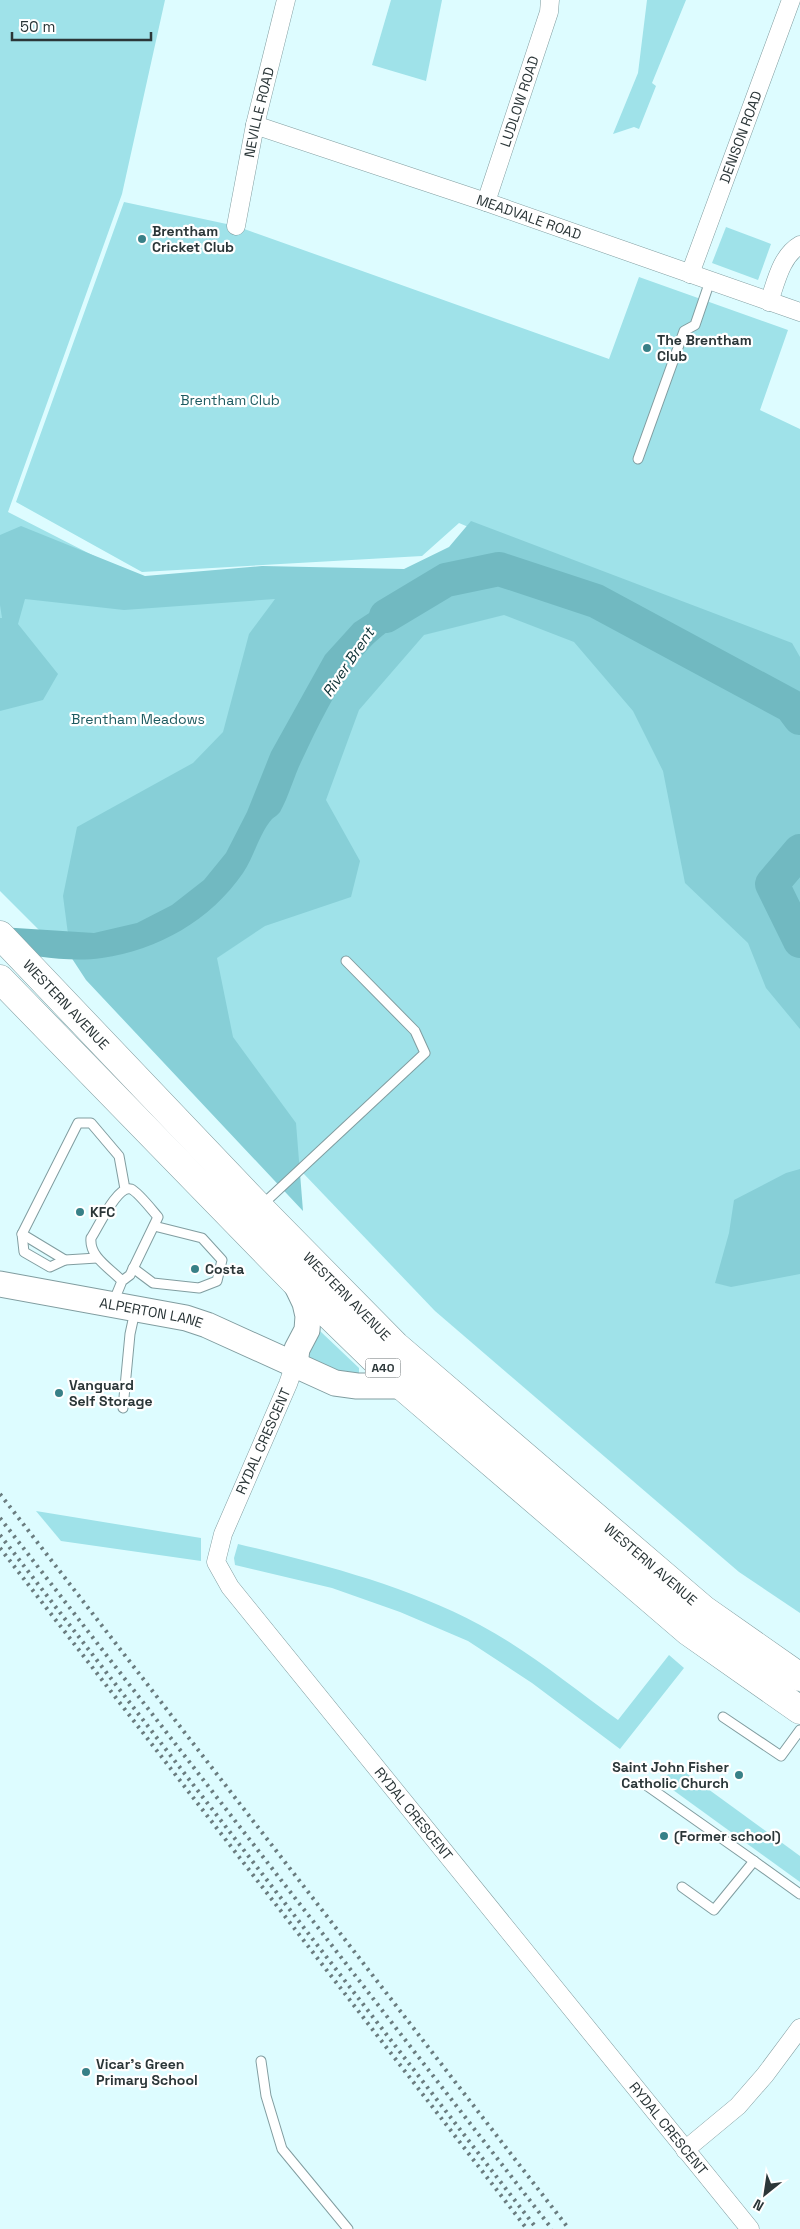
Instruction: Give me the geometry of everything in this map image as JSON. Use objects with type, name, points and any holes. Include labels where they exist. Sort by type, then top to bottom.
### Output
[{"type":"highway","name":"WESTERN AVENUE","points":[[0,935],[396,1346],[703,1609],[800,1677]]},
{"type":"highway","name":"WESTERN AVENUE","points":[[2,981],[294,1281],[402,1386],[689,1632],[800,1710]]},
{"type":"main road","points":[[294,1281],[305,1303],[308,1316],[307,1330],[298,1349],[295,1364]]},
{"type":"main road","name":"ALPERTON LANE","points":[[0,1284],[123,1298],[207,1325],[335,1383],[357,1386],[402,1386]]},
{"type":"street","name":"NEVILLE ROAD","points":[[236,226],[255,124],[286,0]]},
{"type":"street","name":"LUDLOW ROAD","points":[[486,202],[549,12],[550,0]]},
{"type":"street","name":"DENISON ROAD","points":[[690,274],[791,0]]},
{"type":"street","name":"MEADVALE ROAD","points":[[255,124],[486,202],[800,312]]},
{"type":"street","points":[[769,302],[784,261],[794,248],[800,245]]},
{"type":"street","name":"RYDAL CRESCENT","points":[[295,1364],[223,1534],[216,1562],[230,1587],[750,2229]]},
{"type":"street","points":[[685,2150],[738,2106],[765,2075],[800,2028]]},
{"type":"lane","points":[[638,459],[684,331],[695,325],[710,281]]},
{"type":"lane","points":[[260,1207],[424,1053],[415,1031],[346,961]]},
{"type":"lane","points":[[97,1258],[65,1260],[50,1267],[24,1252],[22,1234],[78,1123],[91,1123],[119,1156],[126,1188]]},
{"type":"lane","points":[[123,1298],[133,1268],[158,1217],[132,1189],[126,1188],[118,1193],[91,1238],[90,1246],[97,1258],[110,1268],[123,1298],[130,1334],[123,1408]]},
{"type":"lane","points":[[133,1268],[153,1283],[199,1288],[217,1281],[222,1260],[202,1238],[154,1226]]},
{"type":"lane","points":[[22,1234],[65,1260]]},
{"type":"lane","points":[[724,1717],[781,1756],[800,1730]]},
{"type":"lane","points":[[646,1785],[800,1894]]},
{"type":"lane","points":[[682,1887],[714,1910],[754,1861]]},
{"type":"lane","points":[[261,2061],[266,2096],[282,2150],[348,2229]]},
{"type":"green space","name":"Brentham Meadows","points":[[0,0],[165,0],[122,194],[8,512],[143,581],[391,576],[144,908],[47,938],[0,891]]},
{"type":"green space","points":[[391,0],[442,0],[426,81],[372,65]]},
{"type":"green space","points":[[647,0],[686,0],[652,83],[656,86],[639,129],[634,127],[613,134],[638,73]]},
{"type":"green space","name":"Brentham Club","points":[[124,202],[236,226],[609,359],[639,277],[788,330],[760,410],[800,429],[800,668],[459,523],[422,556],[142,572],[16,502]]},
{"type":"green space","points":[[726,227],[771,244],[758,280],[712,263]]},
{"type":"green space","points":[[485,564],[594,617],[800,960],[800,1613],[739,1572],[435,1311],[130,992],[396,615]]},
{"type":"green space","points":[[320,1331],[359,1368],[359,1376],[350,1378],[301,1355],[306,1345]]},
{"type":"green space","points":[[36,1511],[201,1538],[201,1561],[61,1541]]},
{"type":"green space","points":[[238,1544],[362,1577],[422,1598],[451,1611],[516,1646],[618,1720],[669,1655],[684,1668],[620,1749],[532,1683],[468,1641],[400,1612],[332,1588],[235,1565],[234,1558]]},
{"type":"green space","points":[[675,1765],[800,1856],[800,1882],[662,1782]]},
{"type":"shaded area","points":[[471,521],[792,643],[800,657],[800,1029],[766,988],[748,943],[685,883],[663,771],[633,711],[574,642],[504,615],[424,635],[359,710],[326,800],[360,861],[351,897],[265,926],[217,958],[233,1037],[296,1123],[303,1211],[86,980],[71,957],[63,896],[77,827],[193,763],[223,732],[249,634],[275,599],[124,610],[25,599],[18,624],[58,674],[43,700],[0,711],[0,618],[2,618],[0,605],[0,535],[21,526],[145,576],[262,566],[404,569],[449,547]]},
{"type":"shaded area","points":[[800,1169],[800,1274],[731,1287],[715,1283],[729,1233],[734,1200],[786,1173]]},
{"type":"water","points":[[418,581],[432,604],[401,622],[374,643],[350,672],[334,696],[314,734],[280,812],[267,825],[243,873],[215,905],[182,930],[163,940],[123,954],[76,960],[0,951],[0,927],[94,933],[137,923],[172,905],[204,880],[226,853],[247,812],[271,752],[325,655],[354,623]]},
{"type":"waterway","name":"River Brent","points":[[386,616],[446,580],[499,569],[596,601],[791,706],[800,718]]},
{"type":"waterway","name":"River Brent","points":[[800,851],[772,884],[800,941]]},
{"type":"railway","points":[[0,1494],[569,2229]]},
{"type":"railway","points":[[0,1518],[552,2229]]},
{"type":"railway","points":[[0,1535],[537,2229]]},
{"type":"railway","points":[[0,1548],[527,2229]]},
{"type":"place","name":"Brentham Cricket Club","points":[[142,239]]},
{"type":"place","name":"The Brentham Club","points":[[647,348]]},
{"type":"place","name":"KFC","points":[[80,1212]]},
{"type":"place","name":"Costa","points":[[195,1269]]},
{"type":"place","name":"Vanguard Self Storage","points":[[59,1393]]},
{"type":"place","name":"Saint John Fisher Catholic Church","points":[[739,1775]]},
{"type":"place","name":"(Former school)","points":[[664,1836]]},
{"type":"place","name":"Vicar's Green Primary School","points":[[86,2072]]}]
